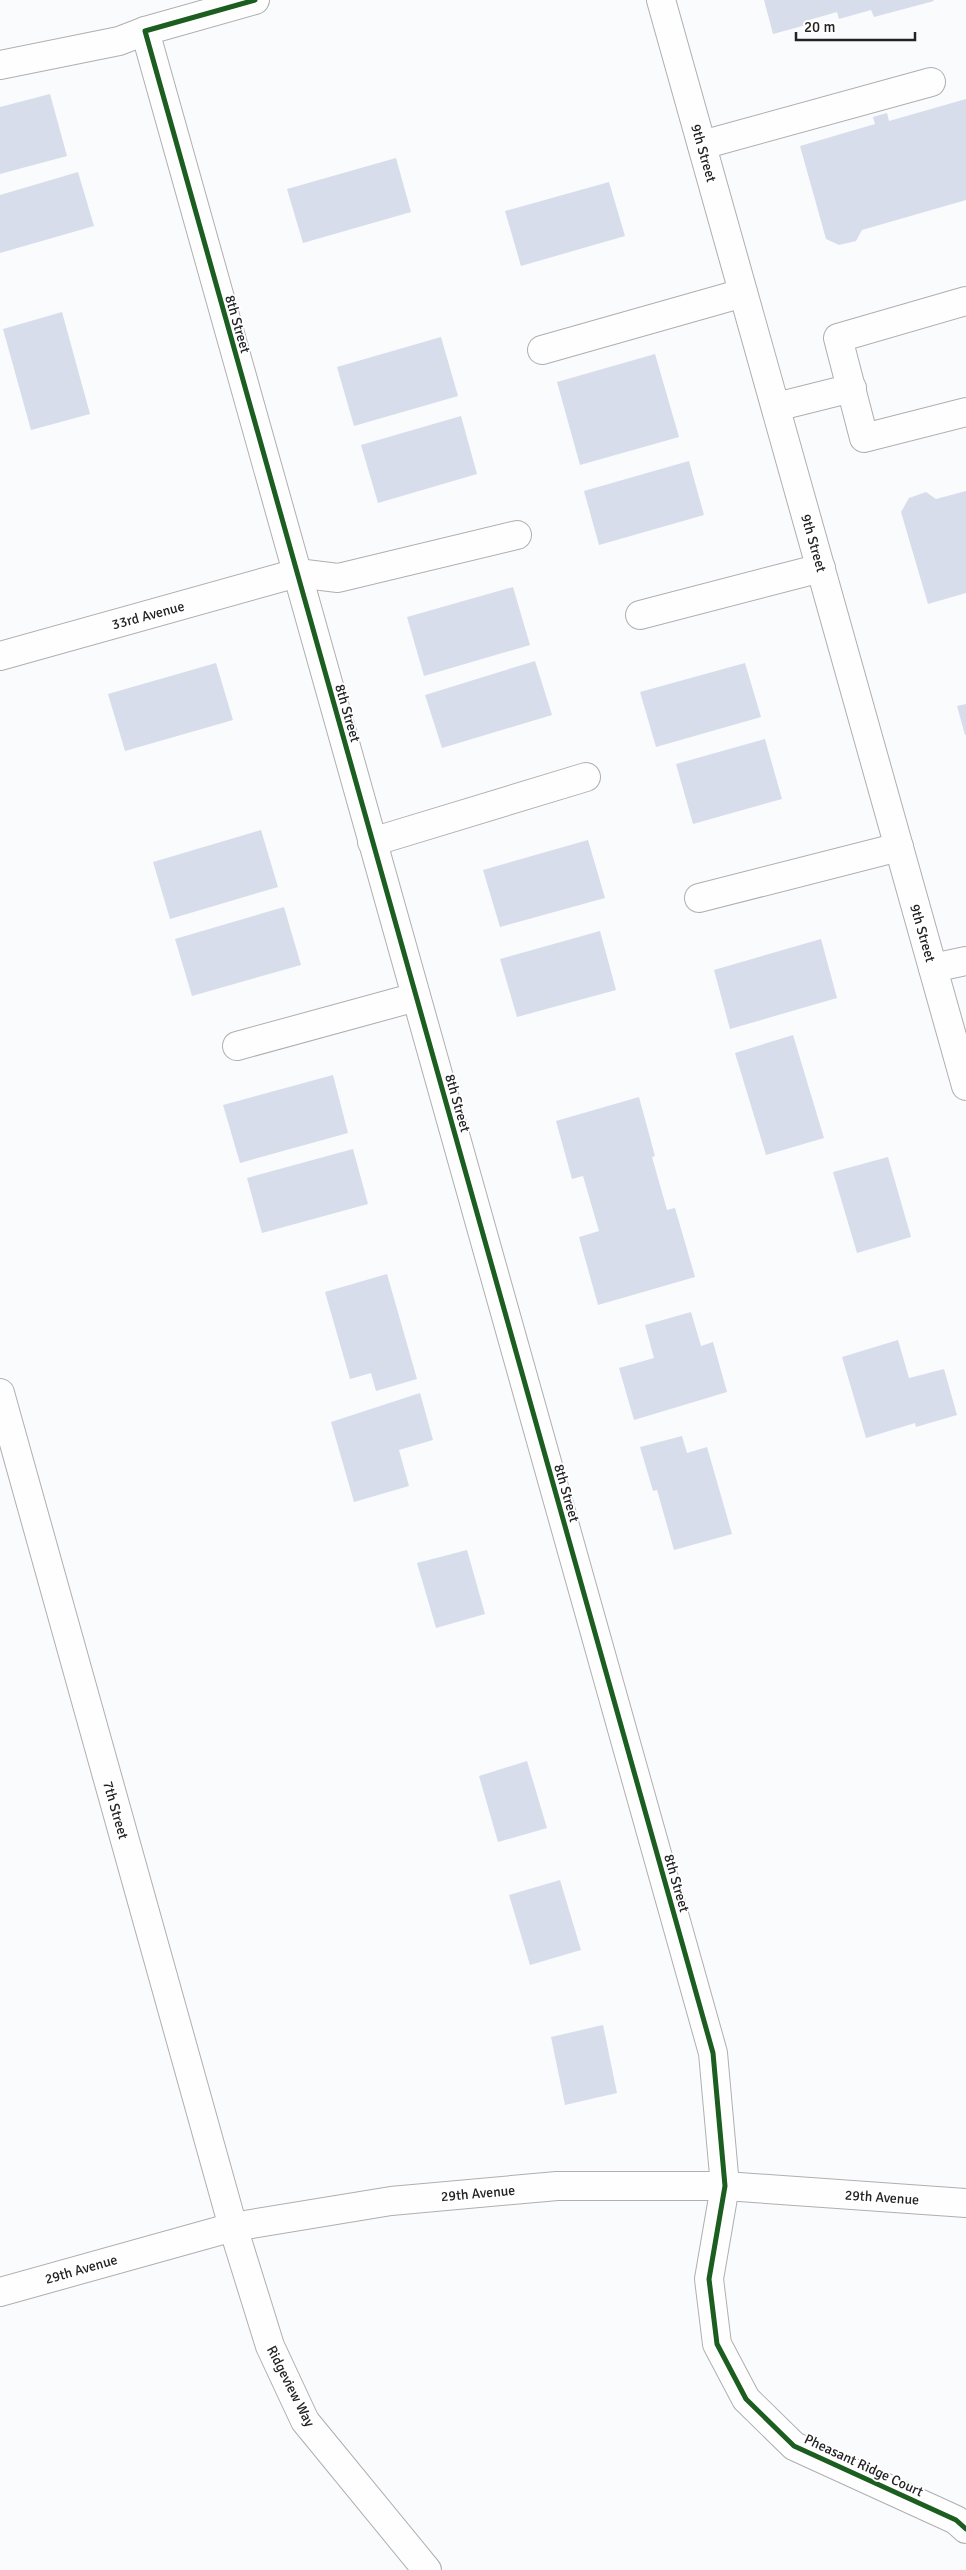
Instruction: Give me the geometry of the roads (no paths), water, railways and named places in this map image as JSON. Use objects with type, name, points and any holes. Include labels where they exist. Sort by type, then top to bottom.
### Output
[{"type":"street","points":[[0,65],[119,41],[145,31],[255,0]]},
{"type":"street","name":"9th Street","points":[[661,0],[966,1086]]},
{"type":"street","name":"8th Street","points":[[145,31],[713,2053],[725,2186]]},
{"type":"street","points":[[702,145],[931,82]]},
{"type":"street","points":[[542,350],[743,293]]},
{"type":"street","points":[[966,301],[838,338],[864,438],[966,412]]},
{"type":"street","points":[[776,407],[852,388]]},
{"type":"street","points":[[297,574],[338,578],[517,535]]},
{"type":"street","points":[[640,615],[821,568]]},
{"type":"street","name":"33rd Avenue","points":[[0,656],[297,574]]},
{"type":"street","points":[[372,842],[586,777]]},
{"type":"street","points":[[699,898],[899,847]]},
{"type":"street","points":[[933,968],[966,960]]},
{"type":"street","points":[[237,1046],[416,997]]},
{"type":"street","name":"7th Street","points":[[0,1393],[233,2227]]},
{"type":"street","name":"29th Avenue","points":[[0,2292],[233,2227],[391,2201],[557,2186],[725,2186],[966,2202]]},
{"type":"street","name":"Pheasant Ridge Court","points":[[725,2186],[709,2279],[717,2344],[746,2399],[794,2446],[956,2520],[966,2530]]},
{"type":"street","name":"Ridgeview Way","points":[[233,2227],[270,2346],[305,2421],[427,2570]]}]
